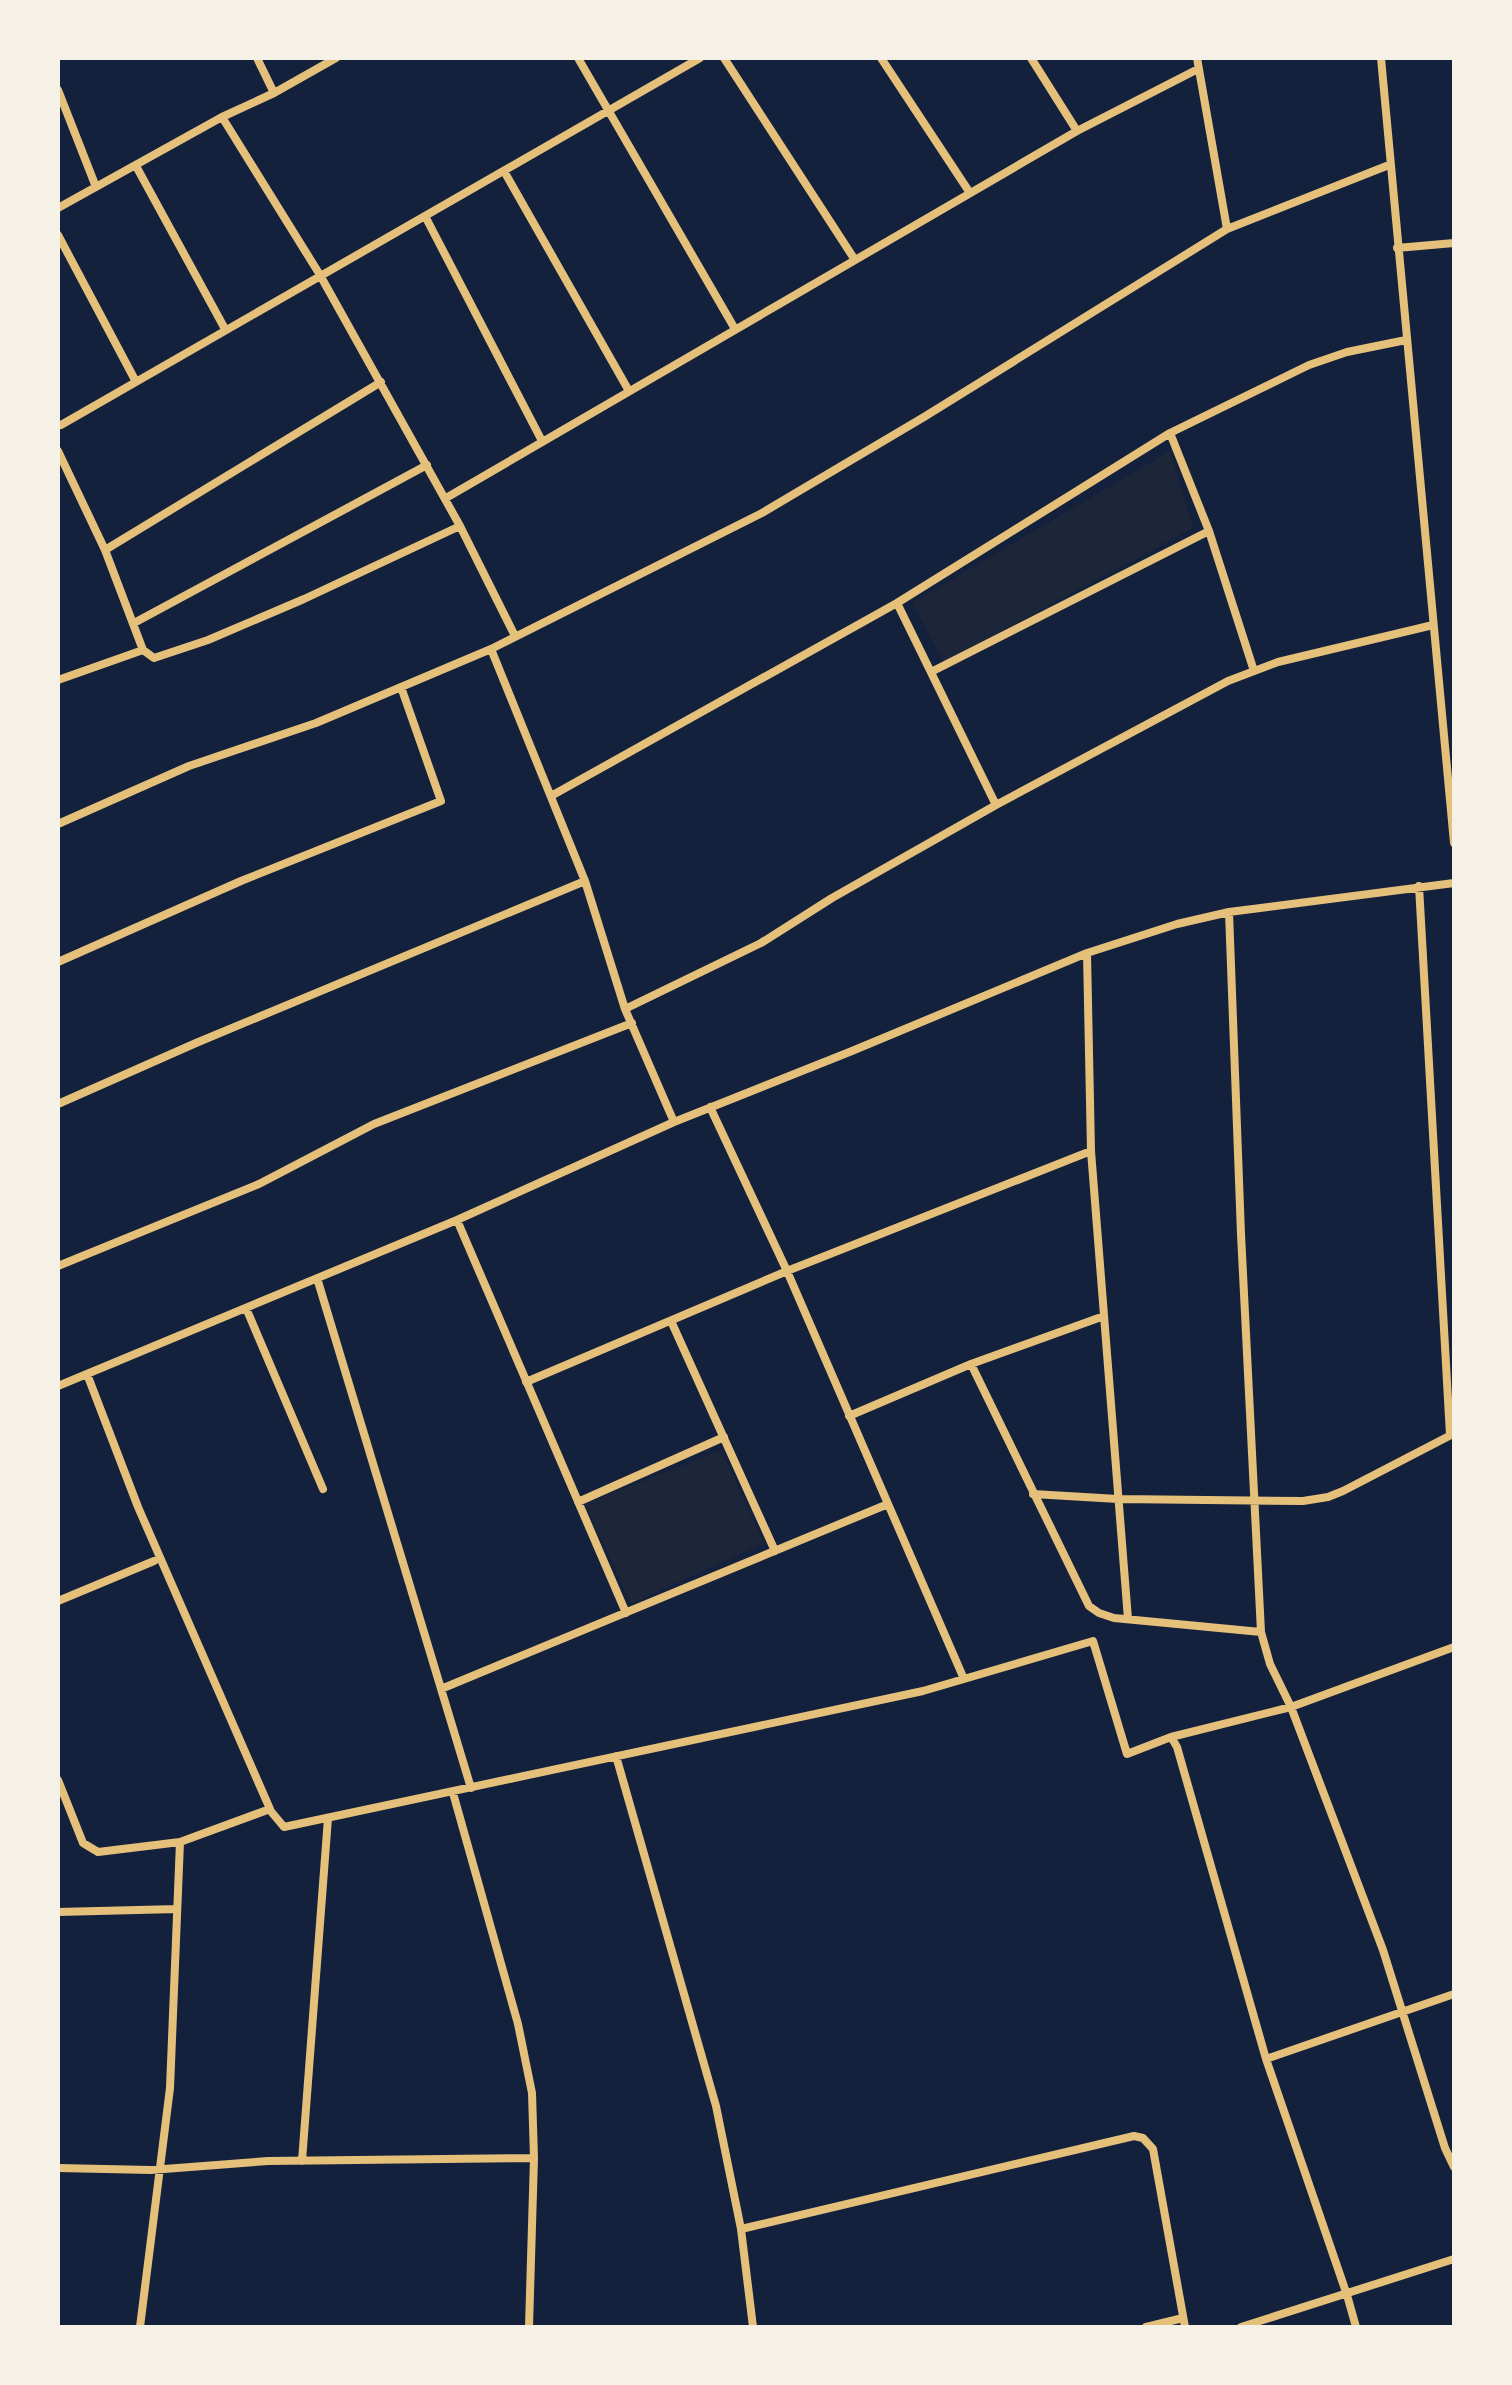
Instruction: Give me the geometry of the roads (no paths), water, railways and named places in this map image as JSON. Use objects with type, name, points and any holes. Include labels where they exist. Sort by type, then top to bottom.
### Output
[{"type":"street","points":[[257,58],[274,93]]},
{"type":"street","points":[[58,208],[336,58]]},
{"type":"street","points":[[578,58],[735,329]]},
{"type":"street","points":[[59,423],[700,58]]},
{"type":"street","points":[[724,58],[855,260]]},
{"type":"street","points":[[881,58],[970,193]]},
{"type":"street","points":[[1031,58],[1077,131]]},
{"type":"street","points":[[1197,58],[1227,229]]},
{"type":"street","points":[[1381,58],[1454,843]]},
{"type":"street","points":[[446,498],[1077,131],[1198,69]]},
{"type":"street","points":[[58,90],[96,187]]},
{"type":"street","points":[[222,117],[320,275],[381,382],[446,498],[515,636]]},
{"type":"street","points":[[58,824],[189,766],[316,723],[491,649],[762,513],[924,417],[1227,229],[1389,165]]},
{"type":"street","points":[[136,166],[225,329]]},
{"type":"street","points":[[504,171],[629,391]]},
{"type":"street","points":[[425,216],[542,441]]},
{"type":"street","points":[[58,235],[135,380]]},
{"type":"street","points":[[1397,248],[1454,243]]},
{"type":"street","points":[[551,796],[897,603],[1170,433],[1309,365],[1347,352],[1406,340]]},
{"type":"street","points":[[105,550],[381,382]]},
{"type":"street","points":[[1170,433],[1209,531],[1254,671]]},
{"type":"street","points":[[58,451],[105,550],[143,650],[154,658],[208,640],[304,599],[460,526]]},
{"type":"street","points":[[134,623],[427,465]]},
{"type":"street","points":[[931,672],[1209,531]]},
{"type":"street","points":[[897,603],[996,805]]},
{"type":"street","points":[[625,1009],[761,943],[832,898],[996,805],[1228,681],[1278,662],[1433,625]]},
{"type":"street","points":[[491,649],[585,881],[625,1009],[674,1122]]},
{"type":"street","points":[[58,680],[143,650]]},
{"type":"street","points":[[58,962],[241,881],[441,801],[401,687]]},
{"type":"street","points":[[58,1104],[585,881]]},
{"type":"street","points":[[58,1386],[457,1220],[674,1122],[1087,953],[1177,924],[1229,912],[1454,883]]},
{"type":"street","points":[[1033,1494],[1118,1499],[1303,1501],[1328,1497],[1452,1434],[1419,886]]},
{"type":"street","points":[[1229,912],[1261,1632],[1270,1664],[1291,1707],[1383,1950],[1450,2147],[1454,2167]]},
{"type":"street","points":[[1087,953],[1091,1151],[1128,1619]]},
{"type":"street","points":[[58,1266],[259,1184],[374,1124],[632,1023]]},
{"type":"street","points":[[710,1107],[787,1271],[964,1679]]},
{"type":"street","points":[[526,1382],[787,1271],[1091,1151]]},
{"type":"street","points":[[457,1220],[626,1613]]},
{"type":"street","points":[[317,1278],[471,1788]]},
{"type":"street","points":[[246,1308],[323,1489]]},
{"type":"street","points":[[849,1416],[971,1364],[1104,1316]]},
{"type":"street","points":[[671,1321],[775,1551]]},
{"type":"street","points":[[971,1364],[1089,1606],[1099,1613],[1128,1619],[1261,1632]]},
{"type":"street","points":[[87,1374],[138,1507],[269,1809],[284,1827],[923,1691],[1093,1641],[1127,1754],[1171,1737],[1291,1707],[1454,1647]]},
{"type":"street","points":[[578,1502],[724,1437]]},
{"type":"street","points":[[441,1689],[888,1504]]},
{"type":"street","points":[[58,1601],[154,1561]]},
{"type":"street","points":[[1171,1737],[1177,1747],[1266,2059],[1356,2327]]},
{"type":"street","points":[[616,1756],[716,2106],[741,2229],[753,2327]]},
{"type":"street","points":[[58,1780],[83,1843],[90,1850],[98,1852],[180,1842],[269,1809]]},
{"type":"street","points":[[453,1793],[527,2061],[532,2093],[534,2158],[529,2327]]},
{"type":"street","points":[[302,2161],[328,1818]]},
{"type":"street","points":[[140,2327],[170,2088],[180,1842]]},
{"type":"street","points":[[58,1912],[177,1909]]},
{"type":"street","points":[[1266,2059],[1454,1994]]},
{"type":"street","points":[[741,2229],[1134,2136],[1143,2138],[1153,2149],[1184,2323],[1146,2327]]},
{"type":"street","points":[[58,2168],[160,2170],[302,2161],[534,2158]]},
{"type":"street","points":[[1241,2327],[1454,2259]]}]
